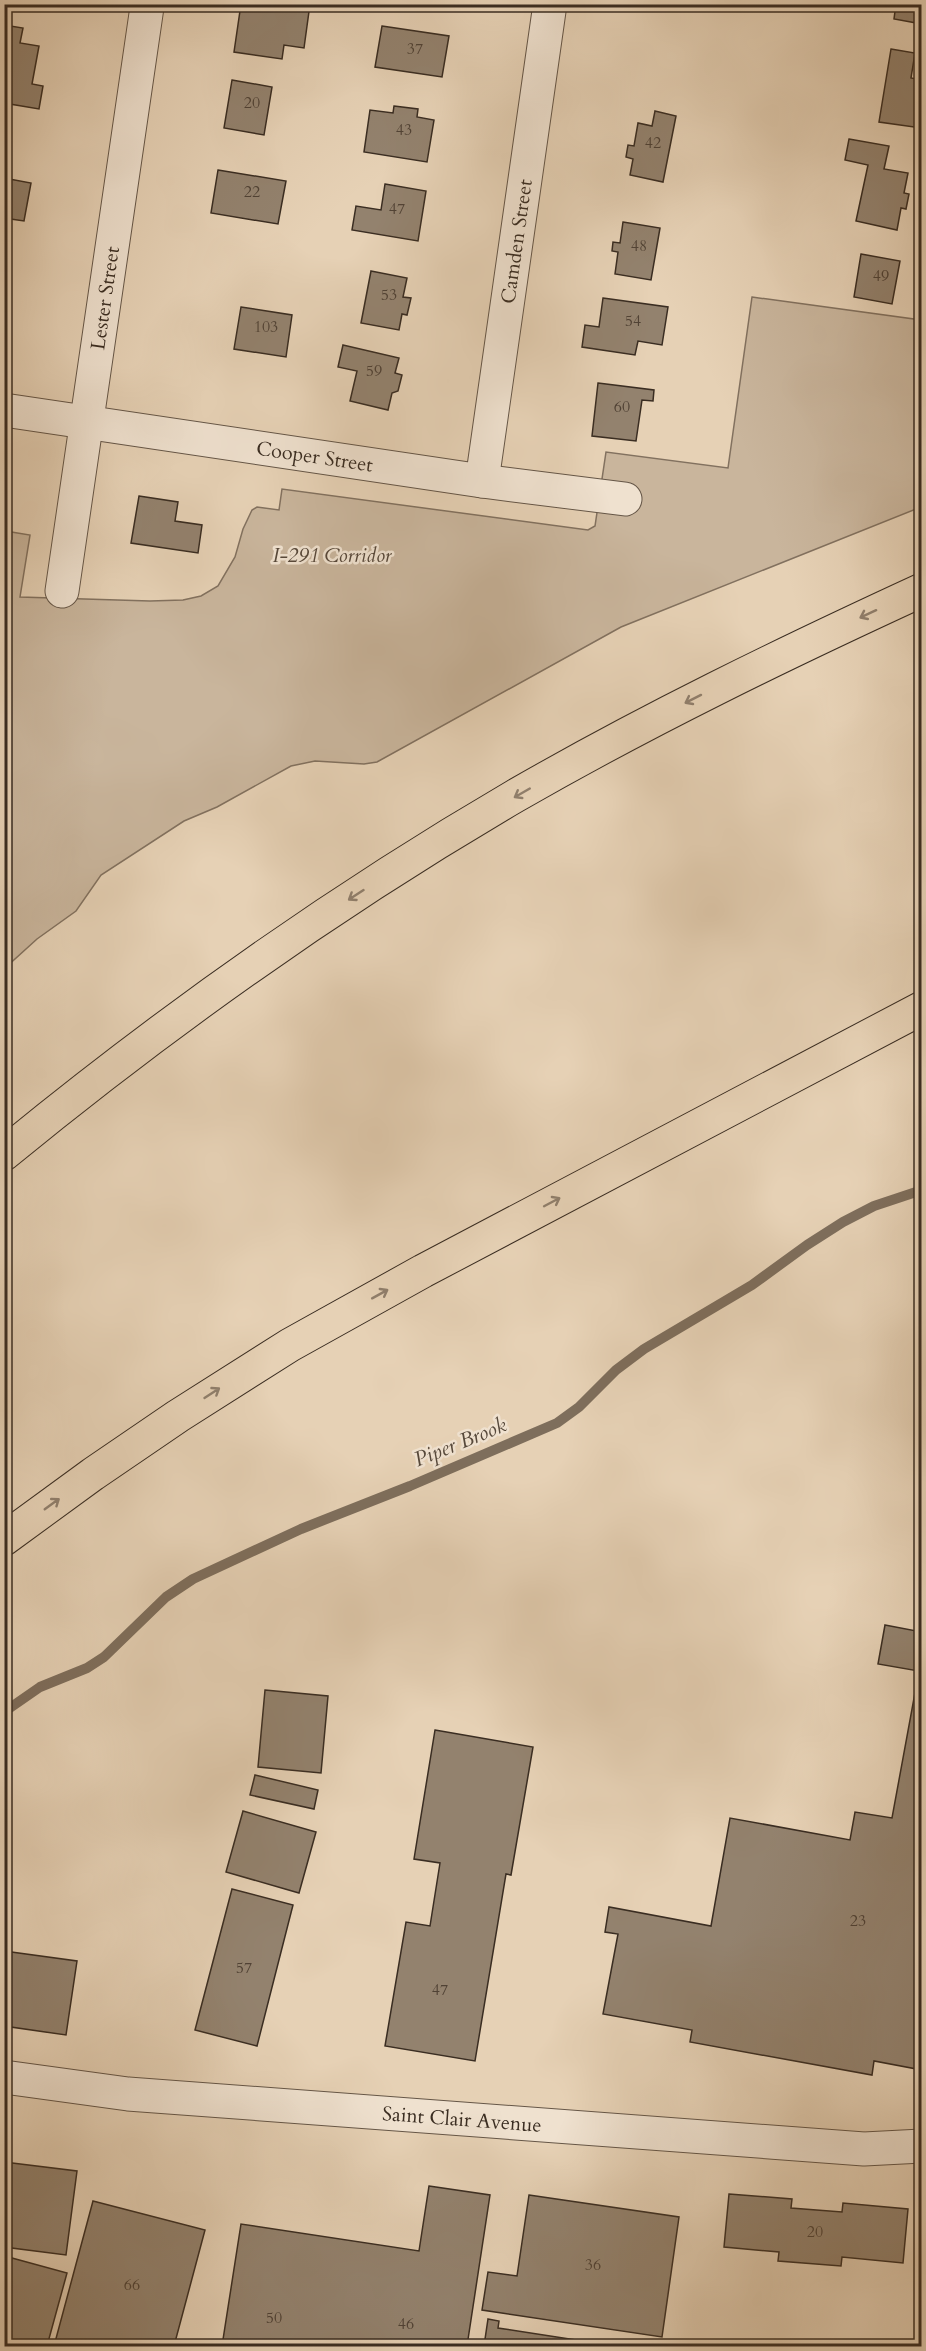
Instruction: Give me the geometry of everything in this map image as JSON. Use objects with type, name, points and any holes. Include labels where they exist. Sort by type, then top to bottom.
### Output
[{"type":"highway","points":[[4,1154],[114,1066],[220,988],[348,900],[449,836],[577,761],[683,704],[921,590]]},
{"type":"highway","points":[[4,1539],[178,1416],[329,1322],[921,1008]]},
{"type":"street","name":"Camden Street","points":[[482,481],[550,4]]},
{"type":"street","name":"Lester Street","points":[[62,591],[147,7]]},
{"type":"street","name":"Cooper Street","points":[[4,410],[482,481],[625,499]]},
{"type":"street","name":"Saint Clair Avenue","points":[[4,2077],[128,2094],[864,2149],[921,2146]]},
{"type":"green space","name":"I-291 Corridor","points":[[752,297],[921,320],[921,507],[621,627],[377,762],[364,764],[315,761],[291,766],[217,807],[184,821],[101,875],[76,911],[37,939],[5,968],[5,531],[30,535],[20,597],[150,601],[183,600],[201,596],[218,586],[235,557],[243,529],[252,510],[257,507],[279,510],[282,489],[588,530],[595,526],[606,452],[728,468]]},
{"type":"building","points":[[241,4],[310,4],[304,48],[284,45],[282,59],[234,52]]},
{"type":"building","points":[[896,4],[922,4],[922,24],[894,19]]},
{"type":"building","points":[[4,25],[23,28],[20,43],[39,46],[32,84],[43,86],[39,109],[4,103]]},
{"type":"building","points":[[382,26],[449,36],[442,77],[375,67]]},
{"type":"building","points":[[891,49],[915,53],[911,78],[922,80],[921,128],[879,122]]},
{"type":"building","points":[[232,80],[272,87],[264,135],[224,128]]},
{"type":"building","points":[[394,106],[418,109],[417,117],[434,120],[427,162],[364,152],[370,110],[393,113]]},
{"type":"building","points":[[655,111],[676,116],[663,182],[630,175],[633,159],[626,157],[628,145],[634,146],[638,123],[652,126]]},
{"type":"building","points":[[849,139],[889,146],[884,169],[908,173],[904,193],[909,194],[906,209],[901,208],[897,230],[856,221],[868,165],[845,160]]},
{"type":"building","points":[[218,170],[286,181],[278,224],[211,213]]},
{"type":"building","points":[[4,178],[31,183],[24,221],[4,218]]},
{"type":"building","points":[[385,184],[426,191],[418,241],[352,230],[356,206],[381,210]]},
{"type":"building","points":[[623,222],[660,228],[651,280],[615,274],[618,252],[612,251],[613,242],[620,243]]},
{"type":"building","points":[[861,254],[900,261],[892,304],[854,297]]},
{"type":"building","points":[[371,271],[407,278],[403,297],[411,298],[407,315],[402,314],[399,330],[361,323]]},
{"type":"building","points":[[603,298],[668,307],[662,345],[638,341],[635,355],[582,347],[585,325],[599,327]]},
{"type":"building","points":[[241,307],[292,315],[286,357],[234,349]]},
{"type":"building","points":[[343,345],[399,358],[395,373],[402,375],[398,391],[392,393],[388,410],[350,401],[357,371],[338,367]]},
{"type":"building","points":[[598,383],[654,390],[653,401],[642,400],[636,441],[592,436]]},
{"type":"building","points":[[139,496],[178,502],[175,521],[202,525],[198,553],[131,543]]},
{"type":"building","points":[[885,1625],[922,1632],[922,2070],[874,2061],[872,2075],[690,2042],[692,2030],[603,2014],[618,1934],[605,1932],[609,1907],[711,1926],[730,1818],[850,1840],[855,1812],[892,1818],[919,1671],[878,1664]]},
{"type":"building","points":[[265,1690],[328,1696],[321,1773],[258,1767]]},
{"type":"building","points":[[435,1730],[533,1747],[511,1875],[506,1874],[475,2061],[385,2046],[406,1922],[430,1926],[440,1863],[414,1859]]},
{"type":"building","points":[[255,1775],[318,1790],[314,1809],[250,1795]]},
{"type":"building","points":[[243,1811],[316,1832],[299,1893],[226,1872]]},
{"type":"building","points":[[232,1889],[293,1905],[257,2046],[195,2030]]},
{"type":"building","points":[[4,1951],[77,1961],[66,2035],[4,2026]]},
{"type":"building","points":[[4,2162],[77,2171],[66,2255],[4,2247]]},
{"type":"building","points":[[429,2186],[490,2195],[467,2346],[222,2346],[241,2224],[419,2251]]},
{"type":"building","points":[[729,2194],[792,2199],[791,2208],[842,2212],[843,2203],[908,2209],[903,2263],[842,2257],[841,2266],[778,2261],[779,2252],[724,2247]]},
{"type":"building","points":[[529,2195],[679,2217],[662,2337],[482,2310],[488,2272],[517,2276]]},
{"type":"building","points":[[93,2201],[205,2230],[174,2346],[54,2346]]},
{"type":"building","points":[[12,2258],[67,2273],[47,2346],[4,2346],[4,2286]]},
{"type":"building","points":[[488,2319],[499,2321],[498,2328],[615,2346],[484,2346]]},
{"type":"building","points":[[666,2340],[762,2346],[666,2346]]},
{"type":"waterway","name":"Piper Brook","points":[[4,1712],[40,1687],[87,1668],[104,1657],[166,1597],[193,1579],[301,1529],[410,1486],[557,1423],[579,1407],[616,1370],[644,1349],[752,1285],[843,1222],[874,1206],[922,1190]]}]
